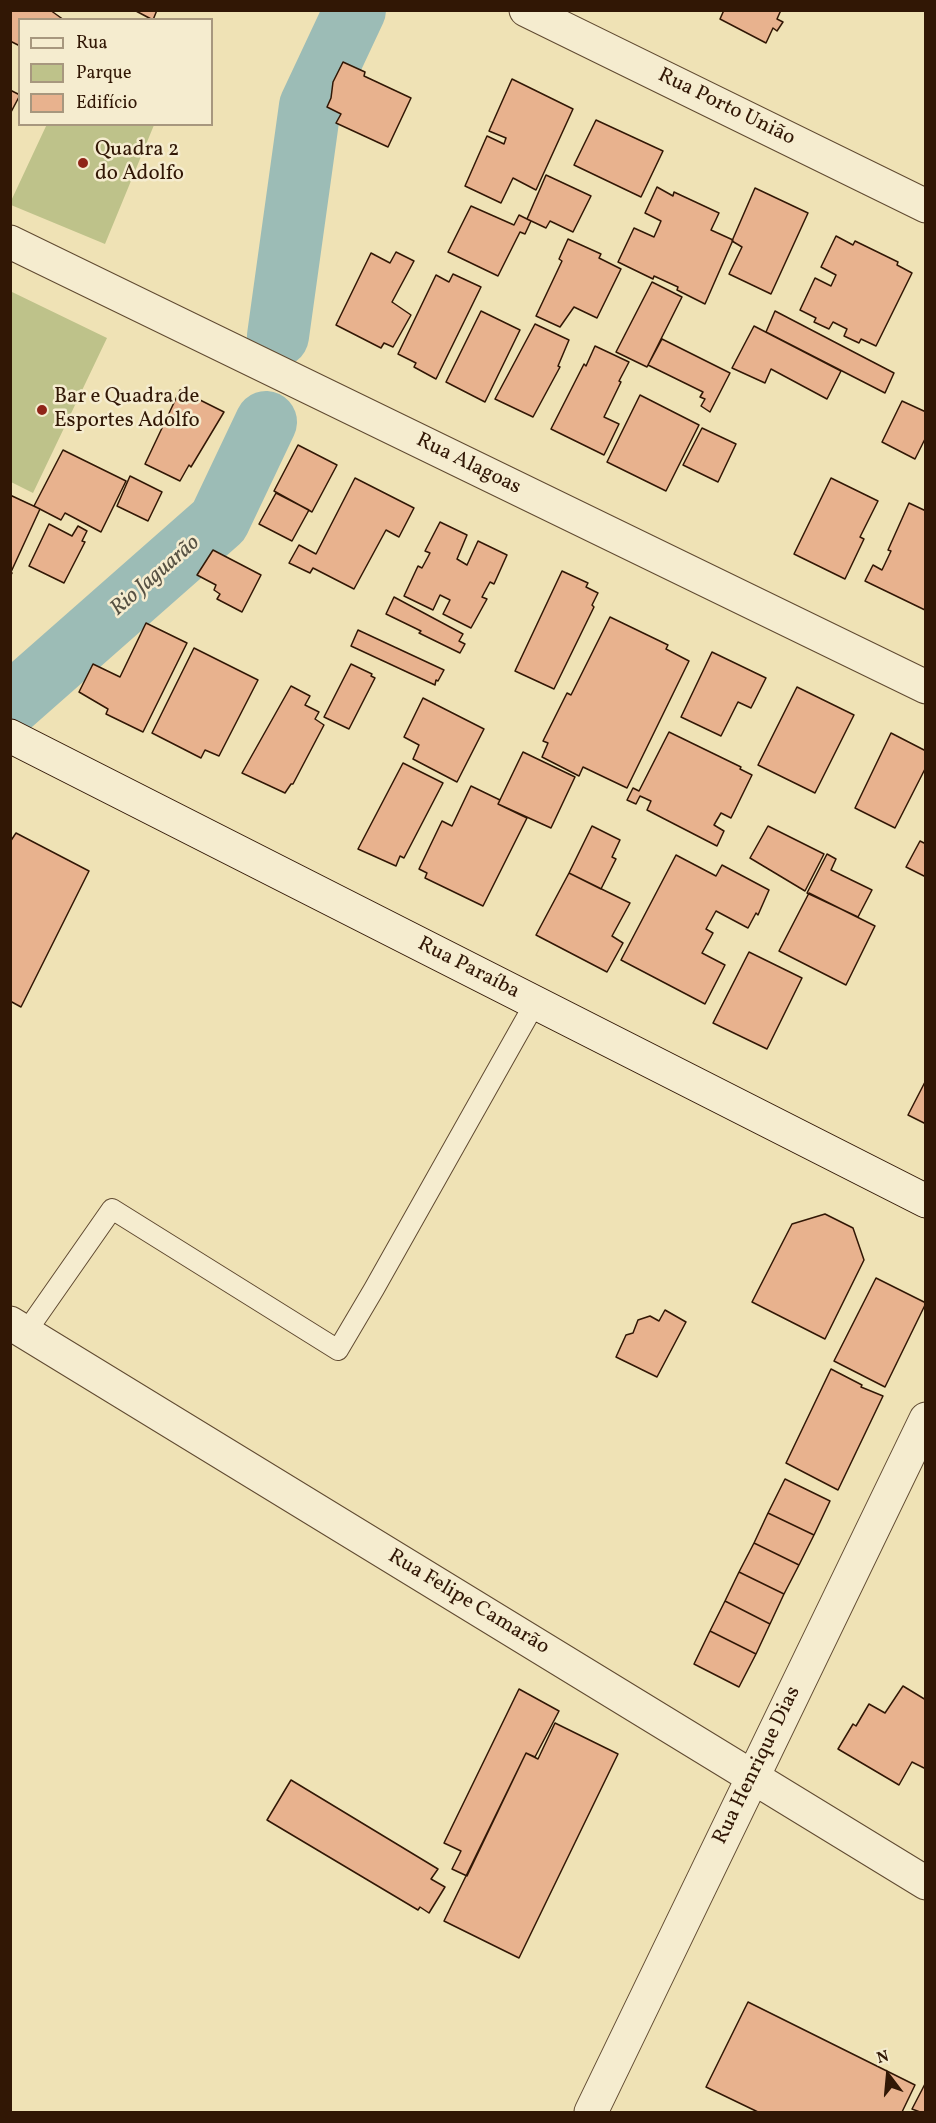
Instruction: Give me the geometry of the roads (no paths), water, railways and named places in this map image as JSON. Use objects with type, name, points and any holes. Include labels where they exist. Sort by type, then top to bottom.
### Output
[{"type":"street","name":"Rua Porto União","points":[[526,10],[926,206]]},
{"type":"street","name":"Rua Alagoas","points":[[10,242],[926,687]]},
{"type":"street","name":"Rua Paraíba","points":[[10,736],[926,1201]]},
{"type":"street","name":"Rua Felipe Camarão","points":[[18,1328],[926,1883]]},
{"type":"street","name":"Rua Henrique Dias","points":[[591,2112],[926,1419]]},
{"type":"lane","points":[[18,1328],[112,1209],[338,1350],[535,1003]]},
{"type":"waterway","name":"Rio Jaguarão","points":[[278,336],[310,106],[355,10]]},
{"type":"waterway","name":"Rio Jaguarão","points":[[10,705],[219,521],[266,422]]},
{"type":"place","name":"Quadra 2 do Adolfo","points":[[83,163]]},
{"type":"place","name":"Bar e Quadra de Esportes Adolfo","points":[[42,410]]}]
